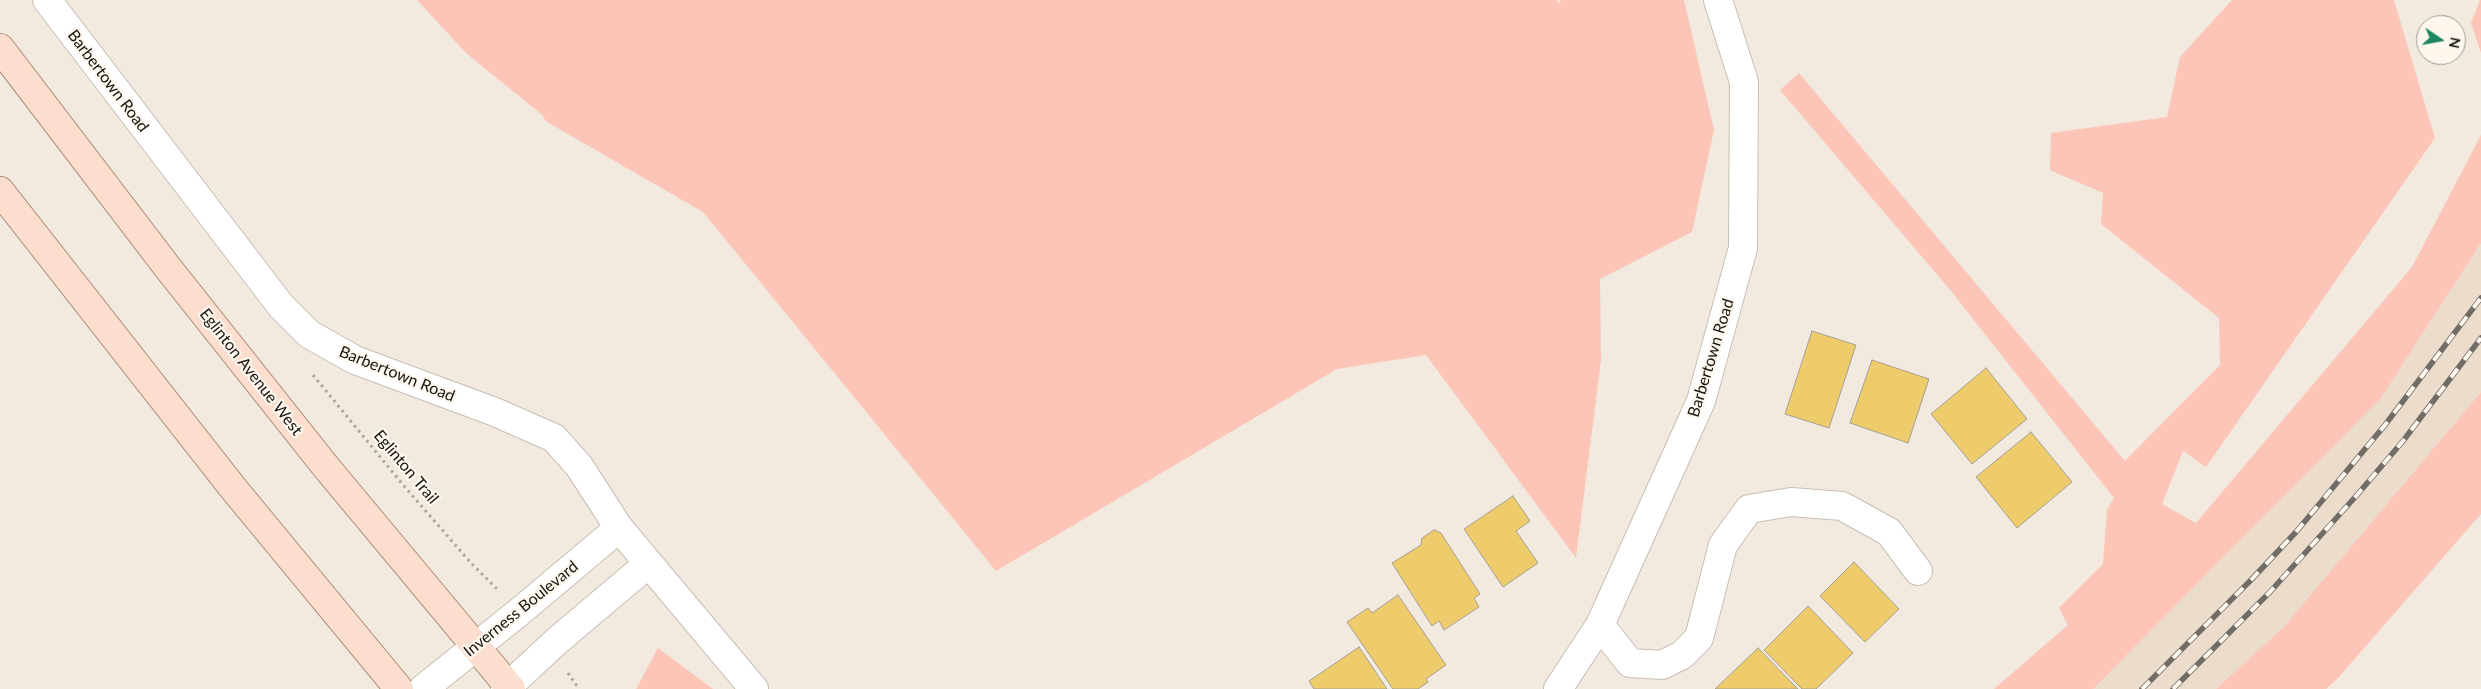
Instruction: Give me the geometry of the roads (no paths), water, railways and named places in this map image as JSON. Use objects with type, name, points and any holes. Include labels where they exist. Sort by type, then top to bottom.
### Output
[{"type":"main road","name":"Eglinton Avenue West","points":[[0,48],[174,276],[326,467],[508,688]]},
{"type":"main road","points":[[0,191],[233,488],[399,689]]},
{"type":"street","name":"Barbertown Road","points":[[47,0],[281,306],[309,334],[355,360],[495,412],[554,438],[579,466],[619,528],[754,689]]},
{"type":"street","name":"Barbertown Road","points":[[1558,689],[1600,625],[1701,401],[1743,248],[1744,82],[1718,0]]},
{"type":"street","points":[[1600,625],[1630,663],[1662,665],[1682,655],[1699,638],[1723,545],[1749,509],[1791,502],[1842,506],[1889,532],[1918,571]]},
{"type":"street","name":"Inverness Boulevard","points":[[423,689],[619,528]]},
{"type":"street","points":[[508,688],[558,640],[648,564]]},
{"type":"railway","points":[[2142,689],[2296,532],[2385,425],[2481,298]]},
{"type":"railway","points":[[2173,689],[2270,592],[2357,495],[2403,441],[2481,338]]}]
